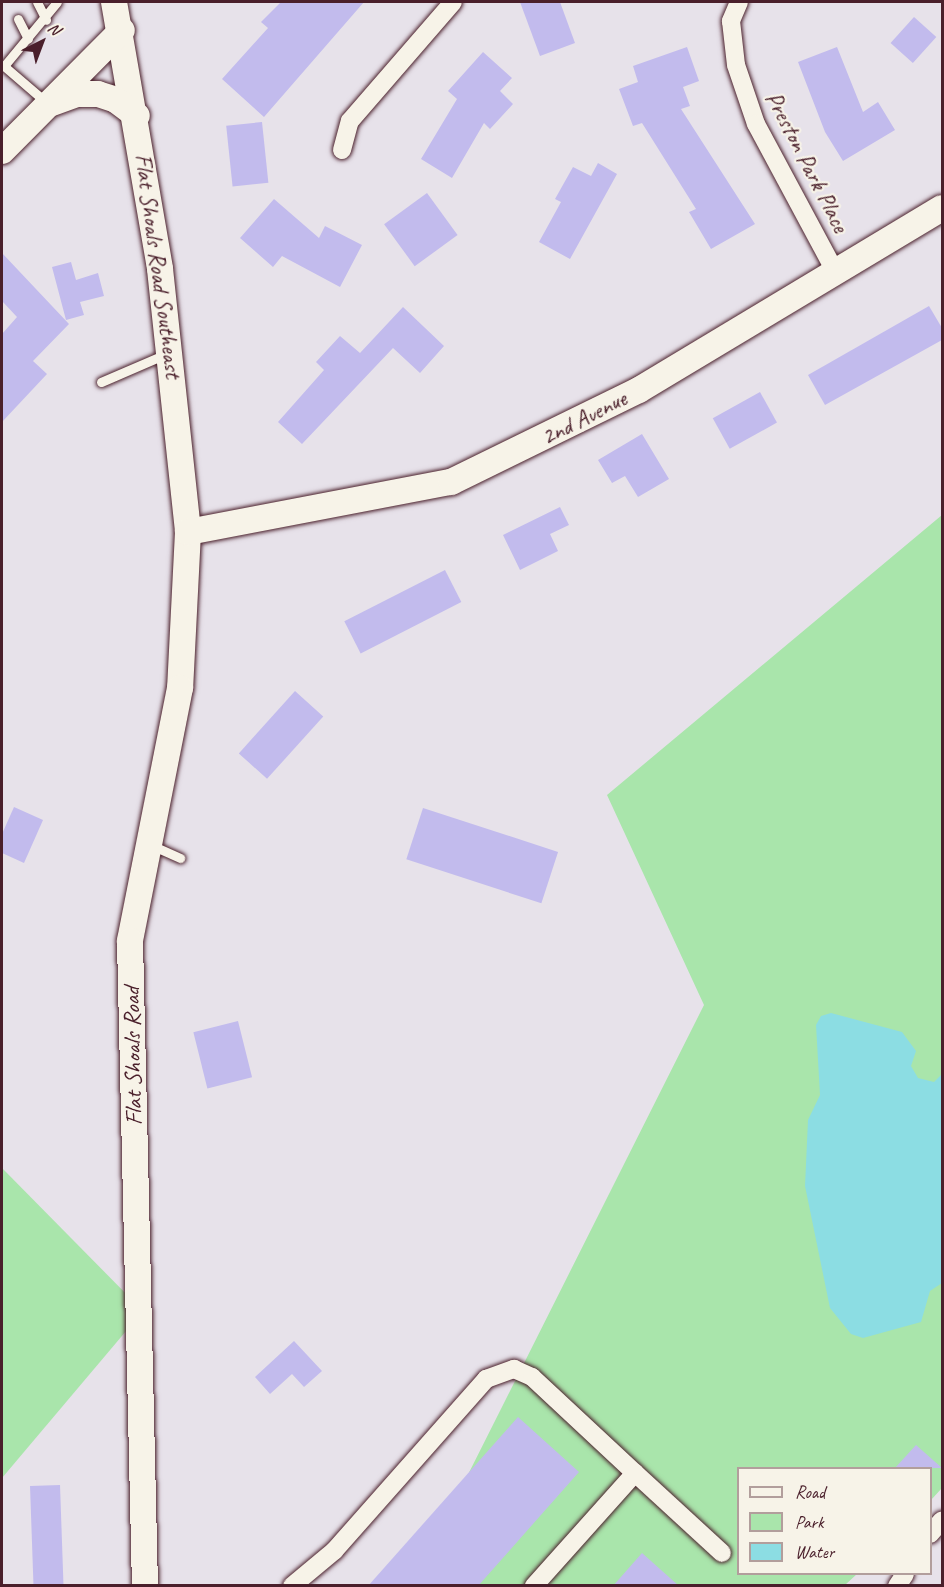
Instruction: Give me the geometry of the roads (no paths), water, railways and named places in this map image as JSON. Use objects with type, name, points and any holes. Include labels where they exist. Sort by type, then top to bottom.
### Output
[{"type":"street","name":"Flat Shoals Road Southeast","points":[[114,2],[122,30],[137,117],[171,351],[188,532]]},
{"type":"street","points":[[342,150],[350,121],[453,2]]},
{"type":"street","name":"Preston Park Place","points":[[739,2],[731,21],[736,65],[756,124],[836,273]]},
{"type":"street","points":[[2,151],[122,30]]},
{"type":"street","points":[[48,104],[77,94],[98,94],[116,100],[137,117]]},
{"type":"street","name":"2nd Avenue","points":[[188,532],[451,482],[639,390],[942,208]]},
{"type":"street","name":"Flat Shoals Road","points":[[145,1586],[130,941],[180,688],[188,532]]},
{"type":"street","points":[[292,1586],[334,1551],[486,1379],[499,1371],[514,1369],[532,1377],[722,1553]]},
{"type":"street","points":[[534,1586],[635,1473]]},
{"type":"street","points":[[932,1532],[942,1520]]},
{"type":"lane","points":[[37,2],[46,20]]},
{"type":"lane","points":[[48,104],[4,66],[46,20],[57,2]]},
{"type":"lane","points":[[18,19],[28,39]]},
{"type":"lane","points":[[101,382],[171,351]]},
{"type":"lane","points":[[149,844],[180,858]]},
{"type":"water","points":[[831,1013],[902,1032],[916,1051],[911,1066],[918,1078],[934,1082],[942,1074],[942,1283],[930,1291],[921,1322],[863,1338],[851,1334],[830,1308],[805,1186],[808,1120],[820,1095],[816,1025],[821,1016]]}]
